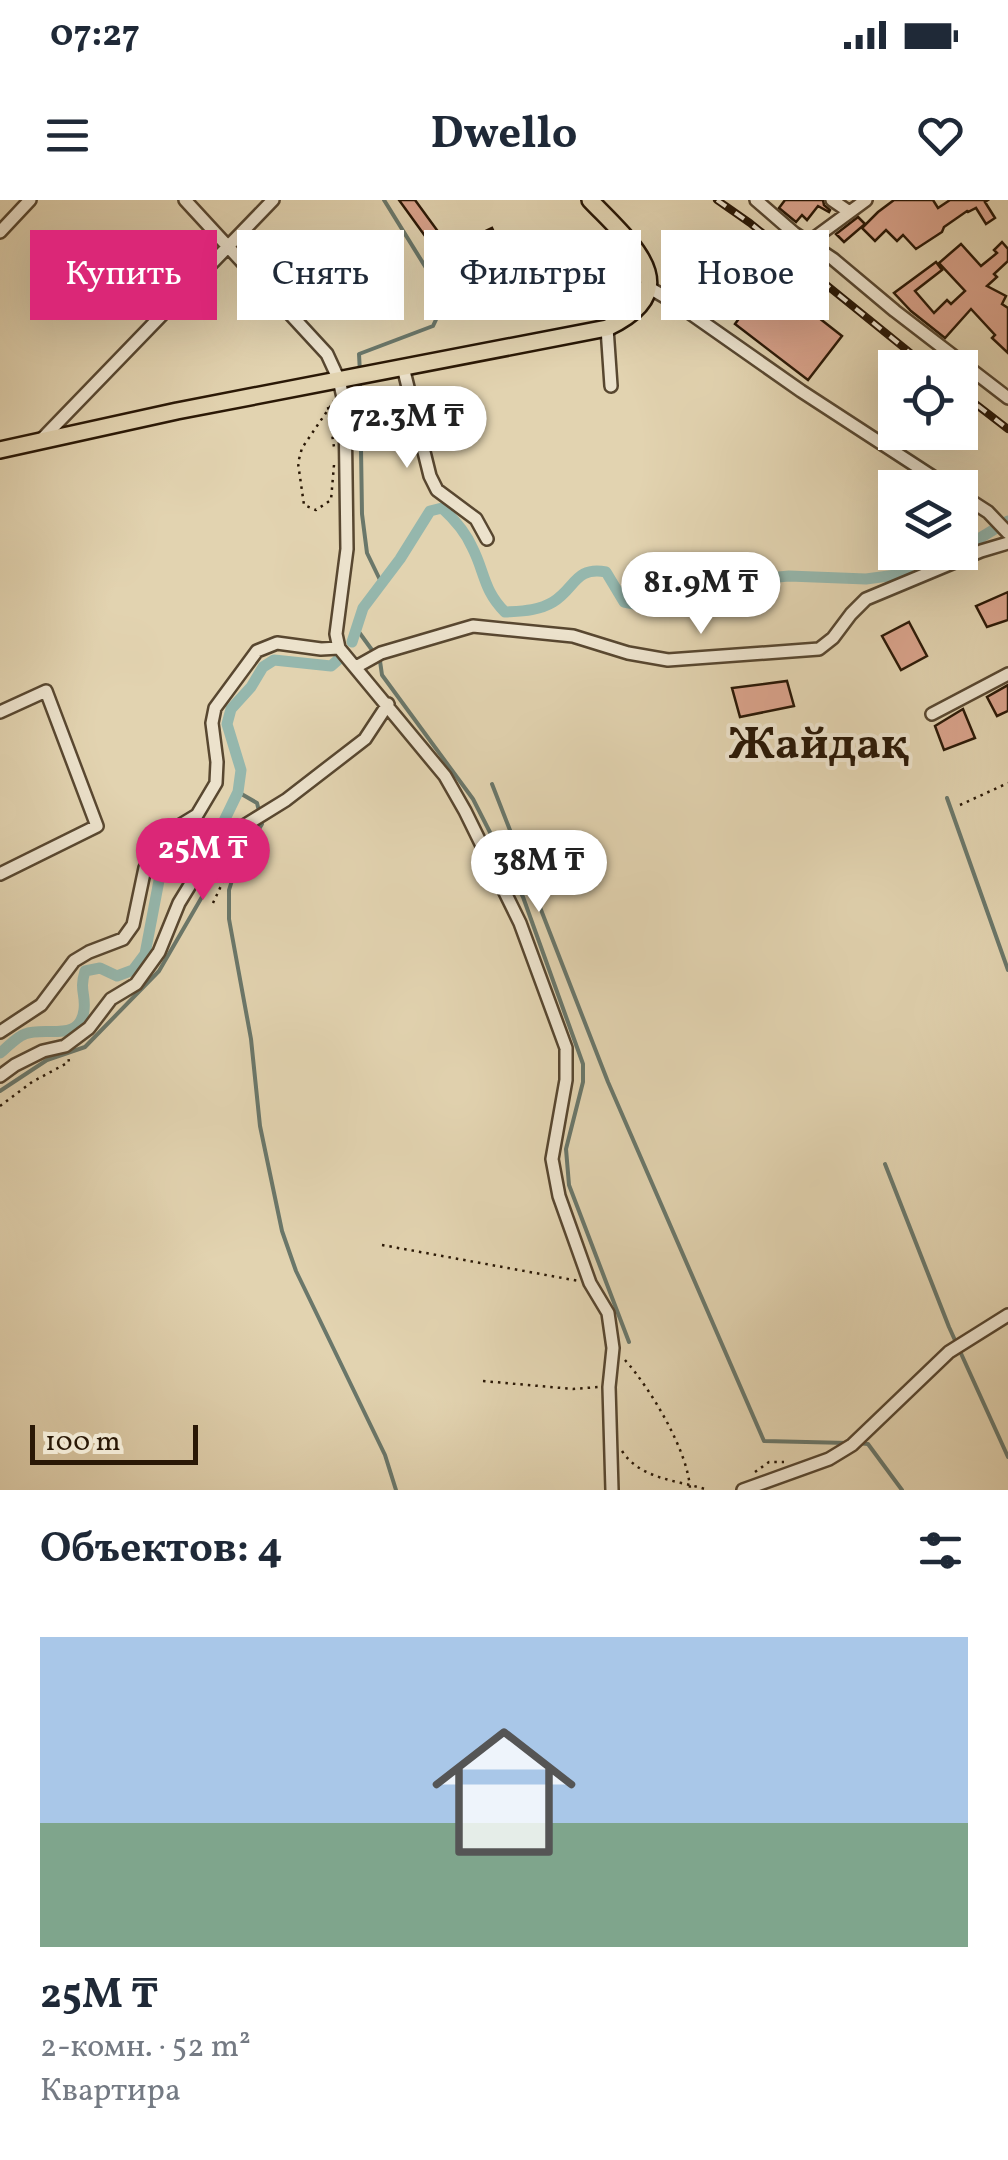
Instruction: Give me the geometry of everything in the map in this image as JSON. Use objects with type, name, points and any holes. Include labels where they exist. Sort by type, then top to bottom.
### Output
[{"type":"main road","points":[[0,450],[177,411],[350,381],[606,328],[628,318],[642,301],[648,287],[647,265],[590,200]]},
{"type":"street","points":[[0,232],[30,200]]},
{"type":"street","points":[[185,200],[350,381],[344,406],[347,549],[336,634],[339,648],[445,776],[465,810],[520,923],[566,1048],[566,1080],[552,1159],[559,1196],[590,1283],[608,1313],[614,1348],[610,1387],[612,1490]]},
{"type":"street","points":[[38,442],[273,200]]},
{"type":"street","points":[[756,200],[791,230]]},
{"type":"street","points":[[832,200],[848,211]]},
{"type":"street","points":[[824,230],[866,200]]},
{"type":"street","points":[[829,257],[1008,398]]},
{"type":"street","points":[[648,287],[922,470]]},
{"type":"street","points":[[606,328],[611,386]]},
{"type":"street","points":[[403,368],[430,476],[437,490],[476,519],[487,540]]},
{"type":"street","points":[[978,506],[1006,531]]},
{"type":"street","points":[[356,667],[377,655],[473,626],[573,636],[628,653],[668,660],[819,649],[866,599],[1008,544]]},
{"type":"street","points":[[0,1032],[42,1004],[74,961],[123,940],[133,925],[145,868],[155,851],[174,830],[197,815],[216,784],[212,723],[215,708],[257,651],[277,643],[339,648]]},
{"type":"street","points":[[932,714],[1008,674]]},
{"type":"street","points":[[0,712],[46,692],[97,826],[0,874]]},
{"type":"street","points":[[0,1076],[43,1051],[66,1046],[89,1028],[111,999],[136,984],[160,952],[179,903],[201,867],[226,837],[286,800],[365,740],[388,704]]},
{"type":"street","points":[[743,1490],[828,1460],[852,1445],[948,1352],[1008,1315]]},
{"type":"path","points":[[328,407],[334,453],[331,500],[316,510],[304,505],[298,463],[302,448],[328,407],[350,381]]},
{"type":"path","points":[[960,805],[1008,783]]},
{"type":"path","points":[[213,903],[251,822]]},
{"type":"path","points":[[0,1106],[32,1082],[69,1062],[66,1046]]},
{"type":"path","points":[[382,1245],[590,1283]]},
{"type":"path","points":[[614,1348],[640,1377],[683,1455],[690,1490]]},
{"type":"path","points":[[483,1381],[573,1389],[610,1387]]},
{"type":"path","points":[[612,1435],[630,1463],[650,1475],[708,1490]]},
{"type":"building","points":[[399,200],[415,200],[437,230],[424,230],[424,235]]},
{"type":"building","points":[[785,200],[823,200],[830,210],[818,206],[807,220],[802,215],[796,222],[779,208]]},
{"type":"building","points":[[894,200],[933,200],[938,208],[950,200],[988,200],[985,202],[995,218],[986,224],[976,208],[967,211],[916,249],[903,235],[897,241],[886,230],[875,241],[862,228]]},
{"type":"building","points":[[858,217],[865,224],[844,242],[836,234]]},
{"type":"building","points":[[1002,242],[1008,249],[1008,261],[987,286],[1006,296],[1002,304],[1008,308],[1008,353],[971,309],[945,338],[894,293],[936,262],[942,270],[915,291],[934,313],[947,300],[951,304],[965,291],[939,263],[961,244],[981,266],[997,253],[994,250]]},
{"type":"building","points":[[738,320],[822,320],[842,336],[808,380],[735,324]]},
{"type":"building","points":[[1008,592],[1008,620],[987,627],[976,606]]},
{"type":"building","points":[[909,622],[927,656],[901,670],[882,636]]},
{"type":"building","points":[[787,681],[794,706],[740,717],[732,688]]},
{"type":"building","points":[[1008,685],[1008,711],[997,716],[987,697]]},
{"type":"building","points":[[963,709],[975,738],[944,750],[935,726]]},
{"type":"waterway","points":[[360,373],[359,354],[433,326],[440,311],[431,276],[384,200]]},
{"type":"waterway","points":[[360,383],[362,514],[367,553],[381,582]]},
{"type":"waterway","points":[[352,642],[363,608],[430,511],[442,508],[466,536],[488,588],[505,612],[547,605],[581,575],[596,571],[606,572],[624,602],[649,607],[747,580],[789,576],[866,579],[896,575],[904,570]]},
{"type":"waterway","points":[[978,539],[1008,521]]},
{"type":"waterway","points":[[356,628],[380,661],[382,675],[473,799],[523,897],[583,1064],[583,1082],[566,1149],[569,1185],[629,1342]]},
{"type":"waterway","points":[[0,1053],[25,1034],[76,1027],[84,1010],[85,971],[100,968],[117,976],[133,970],[145,954],[161,870],[169,859],[192,853],[209,841],[238,792],[241,770],[227,724],[231,709],[263,667],[274,660],[331,666],[339,659]]},
{"type":"waterway","points":[[492,784],[608,1082],[764,1441],[848,1443]]},
{"type":"waterway","points":[[238,792],[257,803],[259,811]]},
{"type":"waterway","points":[[947,798],[1008,970]]},
{"type":"waterway","points":[[261,820],[229,890],[229,919],[251,1039],[260,1126],[282,1231],[296,1271],[385,1455],[396,1490]]},
{"type":"waterway","points":[[0,1091],[47,1060],[85,1047],[159,971],[239,833]]},
{"type":"waterway","points":[[885,1164],[949,1327],[1008,1457]]},
{"type":"waterway","points":[[857,1443],[868,1444],[902,1490]]},
{"type":"railway","points":[[717,200],[907,350]]},
{"type":"railway","points":[[978,406],[1008,429]]},
{"type":"district","name":"Жайдақ","points":[[818,746]]}]
